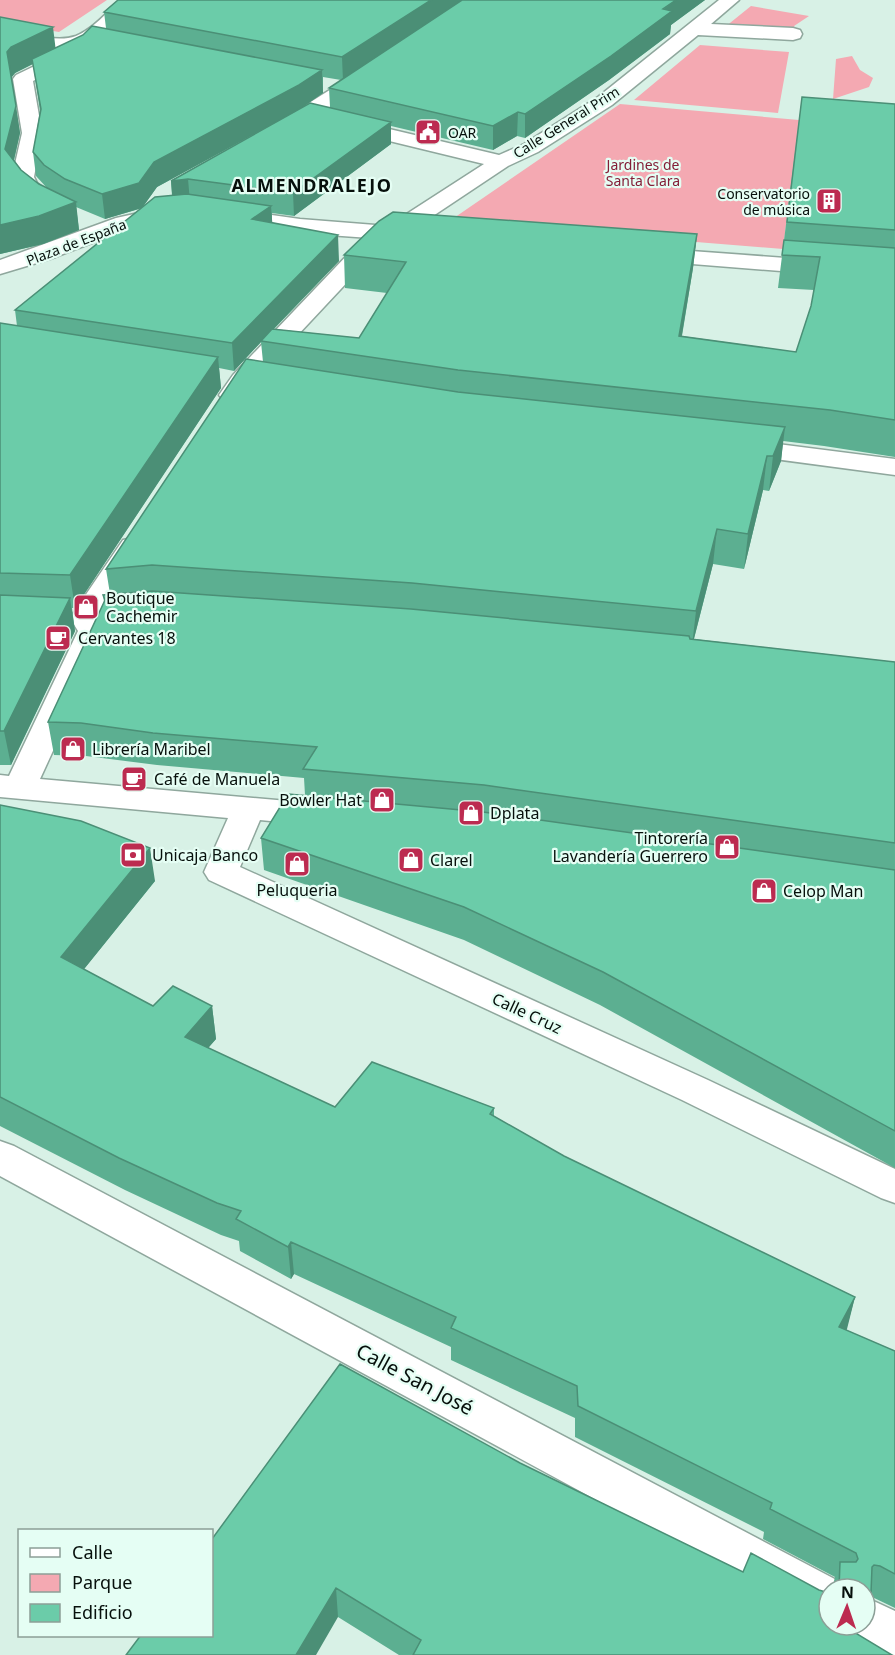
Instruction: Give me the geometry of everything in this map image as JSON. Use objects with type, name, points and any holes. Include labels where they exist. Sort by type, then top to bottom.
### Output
[{"type":"street","points":[[0,32],[55,42],[75,42],[85,39],[132,0]]},
{"type":"street","name":"Calle General Prim","points":[[216,420],[242,380],[361,254],[501,162],[531,148],[605,101],[730,0]]},
{"type":"street","points":[[693,29],[793,34]]},
{"type":"street","points":[[85,39],[109,43]]},
{"type":"street","points":[[85,39],[84,48],[23,79],[32,133],[23,177],[28,187],[42,200],[88,224],[106,228]]},
{"type":"street","points":[[267,137],[308,115],[384,63]]},
{"type":"street","points":[[320,84],[343,89]]},
{"type":"street","points":[[308,115],[501,162]]},
{"type":"street","points":[[107,251],[152,215],[166,194]]},
{"type":"street","name":"Plaza de España","points":[[0,267],[23,262],[62,248],[106,228],[152,215],[190,211]]},
{"type":"street","points":[[213,214],[300,226],[427,236]]},
{"type":"street","points":[[633,254],[895,273]]},
{"type":"street","points":[[718,444],[895,467]]},
{"type":"street","points":[[72,618],[144,529]]},
{"type":"street","points":[[72,618],[121,614]]},
{"type":"street","points":[[72,618],[93,631],[10,787],[354,819]]},
{"type":"street","name":"Calle Cruz","points":[[249,808],[221,872],[695,1090],[895,1187]]},
{"type":"street","name":"Calle San José","points":[[0,1157],[817,1595]]},
{"type":"street","points":[[877,1626],[895,1636]]},
{"type":"green space","points":[[0,0],[107,0],[59,32],[0,22]]},
{"type":"green space","points":[[751,6],[809,16],[794,26],[796,30],[725,27]]},
{"type":"green space","points":[[700,45],[789,52],[778,113],[634,100]]},
{"type":"green space","points":[[852,56],[860,70],[873,78],[869,87],[833,99],[836,59]]},
{"type":"green space","name":"Jardines de Santa Clara","points":[[620,104],[799,120],[783,249],[448,222]]},
{"type":"building","points":[[118,0],[431,0],[342,57],[104,12]]},
{"type":"building","points":[[462,0],[676,0],[663,9],[672,11],[611,56],[525,114],[518,112],[493,126],[329,88]]},
{"type":"building","points":[[0,17],[53,27],[11,47],[7,52],[16,106],[5,149],[21,170],[39,184],[76,202],[39,216],[0,225]]},
{"type":"building","points":[[92,26],[322,70],[299,85],[154,162],[139,183],[102,194],[65,179],[44,165],[33,152],[41,109],[32,59],[83,35]]},
{"type":"building","name":"Conservatorio de música","points":[[802,97],[895,104],[895,230],[787,222]]},
{"type":"building","points":[[310,103],[391,122],[293,193],[188,179],[171,181]]},
{"type":"building","points":[[187,194],[271,206],[252,219],[338,235],[232,343],[15,310],[155,197]]},
{"type":"building","points":[[393,212],[697,234],[679,336],[796,352],[811,306],[820,257],[782,255],[784,240],[895,248],[895,420],[830,410],[458,370],[261,341],[272,329],[359,338],[406,262],[344,255],[379,221]]},
{"type":"building","points":[[0,323],[218,357],[70,575],[0,573]]},
{"type":"building","points":[[246,359],[458,392],[785,427],[773,456],[767,456],[748,534],[717,529],[696,611],[412,583],[152,565],[106,569]]},
{"type":"building","points":[[152,591],[411,609],[689,636],[690,639],[895,662],[895,843],[484,785],[303,769],[317,747],[153,733],[81,723],[48,722],[105,600],[103,595]]},
{"type":"building","points":[[0,595],[70,598],[4,731],[0,731]]},
{"type":"building","points":[[288,794],[483,812],[895,870],[895,1131],[603,972],[464,907],[261,838]]},
{"type":"building","points":[[0,805],[81,821],[150,848],[61,957],[153,1006],[173,986],[212,1006],[185,1037],[335,1107],[372,1062],[494,1108],[490,1114],[564,1156],[855,1297],[839,1327],[895,1351],[895,1574],[874,1565],[872,1577],[839,1577],[840,1562],[856,1562],[858,1559],[856,1553],[770,1509],[772,1503],[578,1406],[577,1386],[451,1328],[456,1317],[291,1242],[288,1247],[236,1219],[241,1211],[217,1203],[119,1158],[0,1097]]},
{"type":"building","points":[[340,1364],[520,1463],[743,1572],[751,1553],[817,1589],[817,1637],[862,1637],[892,1655],[413,1655],[421,1640],[336,1588],[296,1655],[126,1655],[140,1637],[213,1637],[213,1538]]},
{"type":"place","name":"OAR","points":[[428,132]]},
{"type":"place","name":"Conservatorio de música","points":[[829,201]]},
{"type":"place","name":"Boutique Cachemir","points":[[86,607]]},
{"type":"place","name":"Cervantes 18","points":[[58,638]]},
{"type":"place","name":"Librería Maribel","points":[[73,749]]},
{"type":"place","name":"Café de Manuela","points":[[134,779]]},
{"type":"place","name":"Bowler Hat","points":[[382,800]]},
{"type":"place","name":"Dplata","points":[[471,813]]},
{"type":"place","name":"Tintorería Lavandería Guerrero","points":[[727,847]]},
{"type":"place","name":"Unicaja Banco","points":[[133,855]]},
{"type":"place","name":"Clarel","points":[[411,860]]},
{"type":"place","name":"Peluqueria","points":[[297,864]]},
{"type":"place","name":"Celop Man","points":[[764,891]]},
{"type":"district","name":"ALMENDRALEJO","points":[[312,185]]}]
